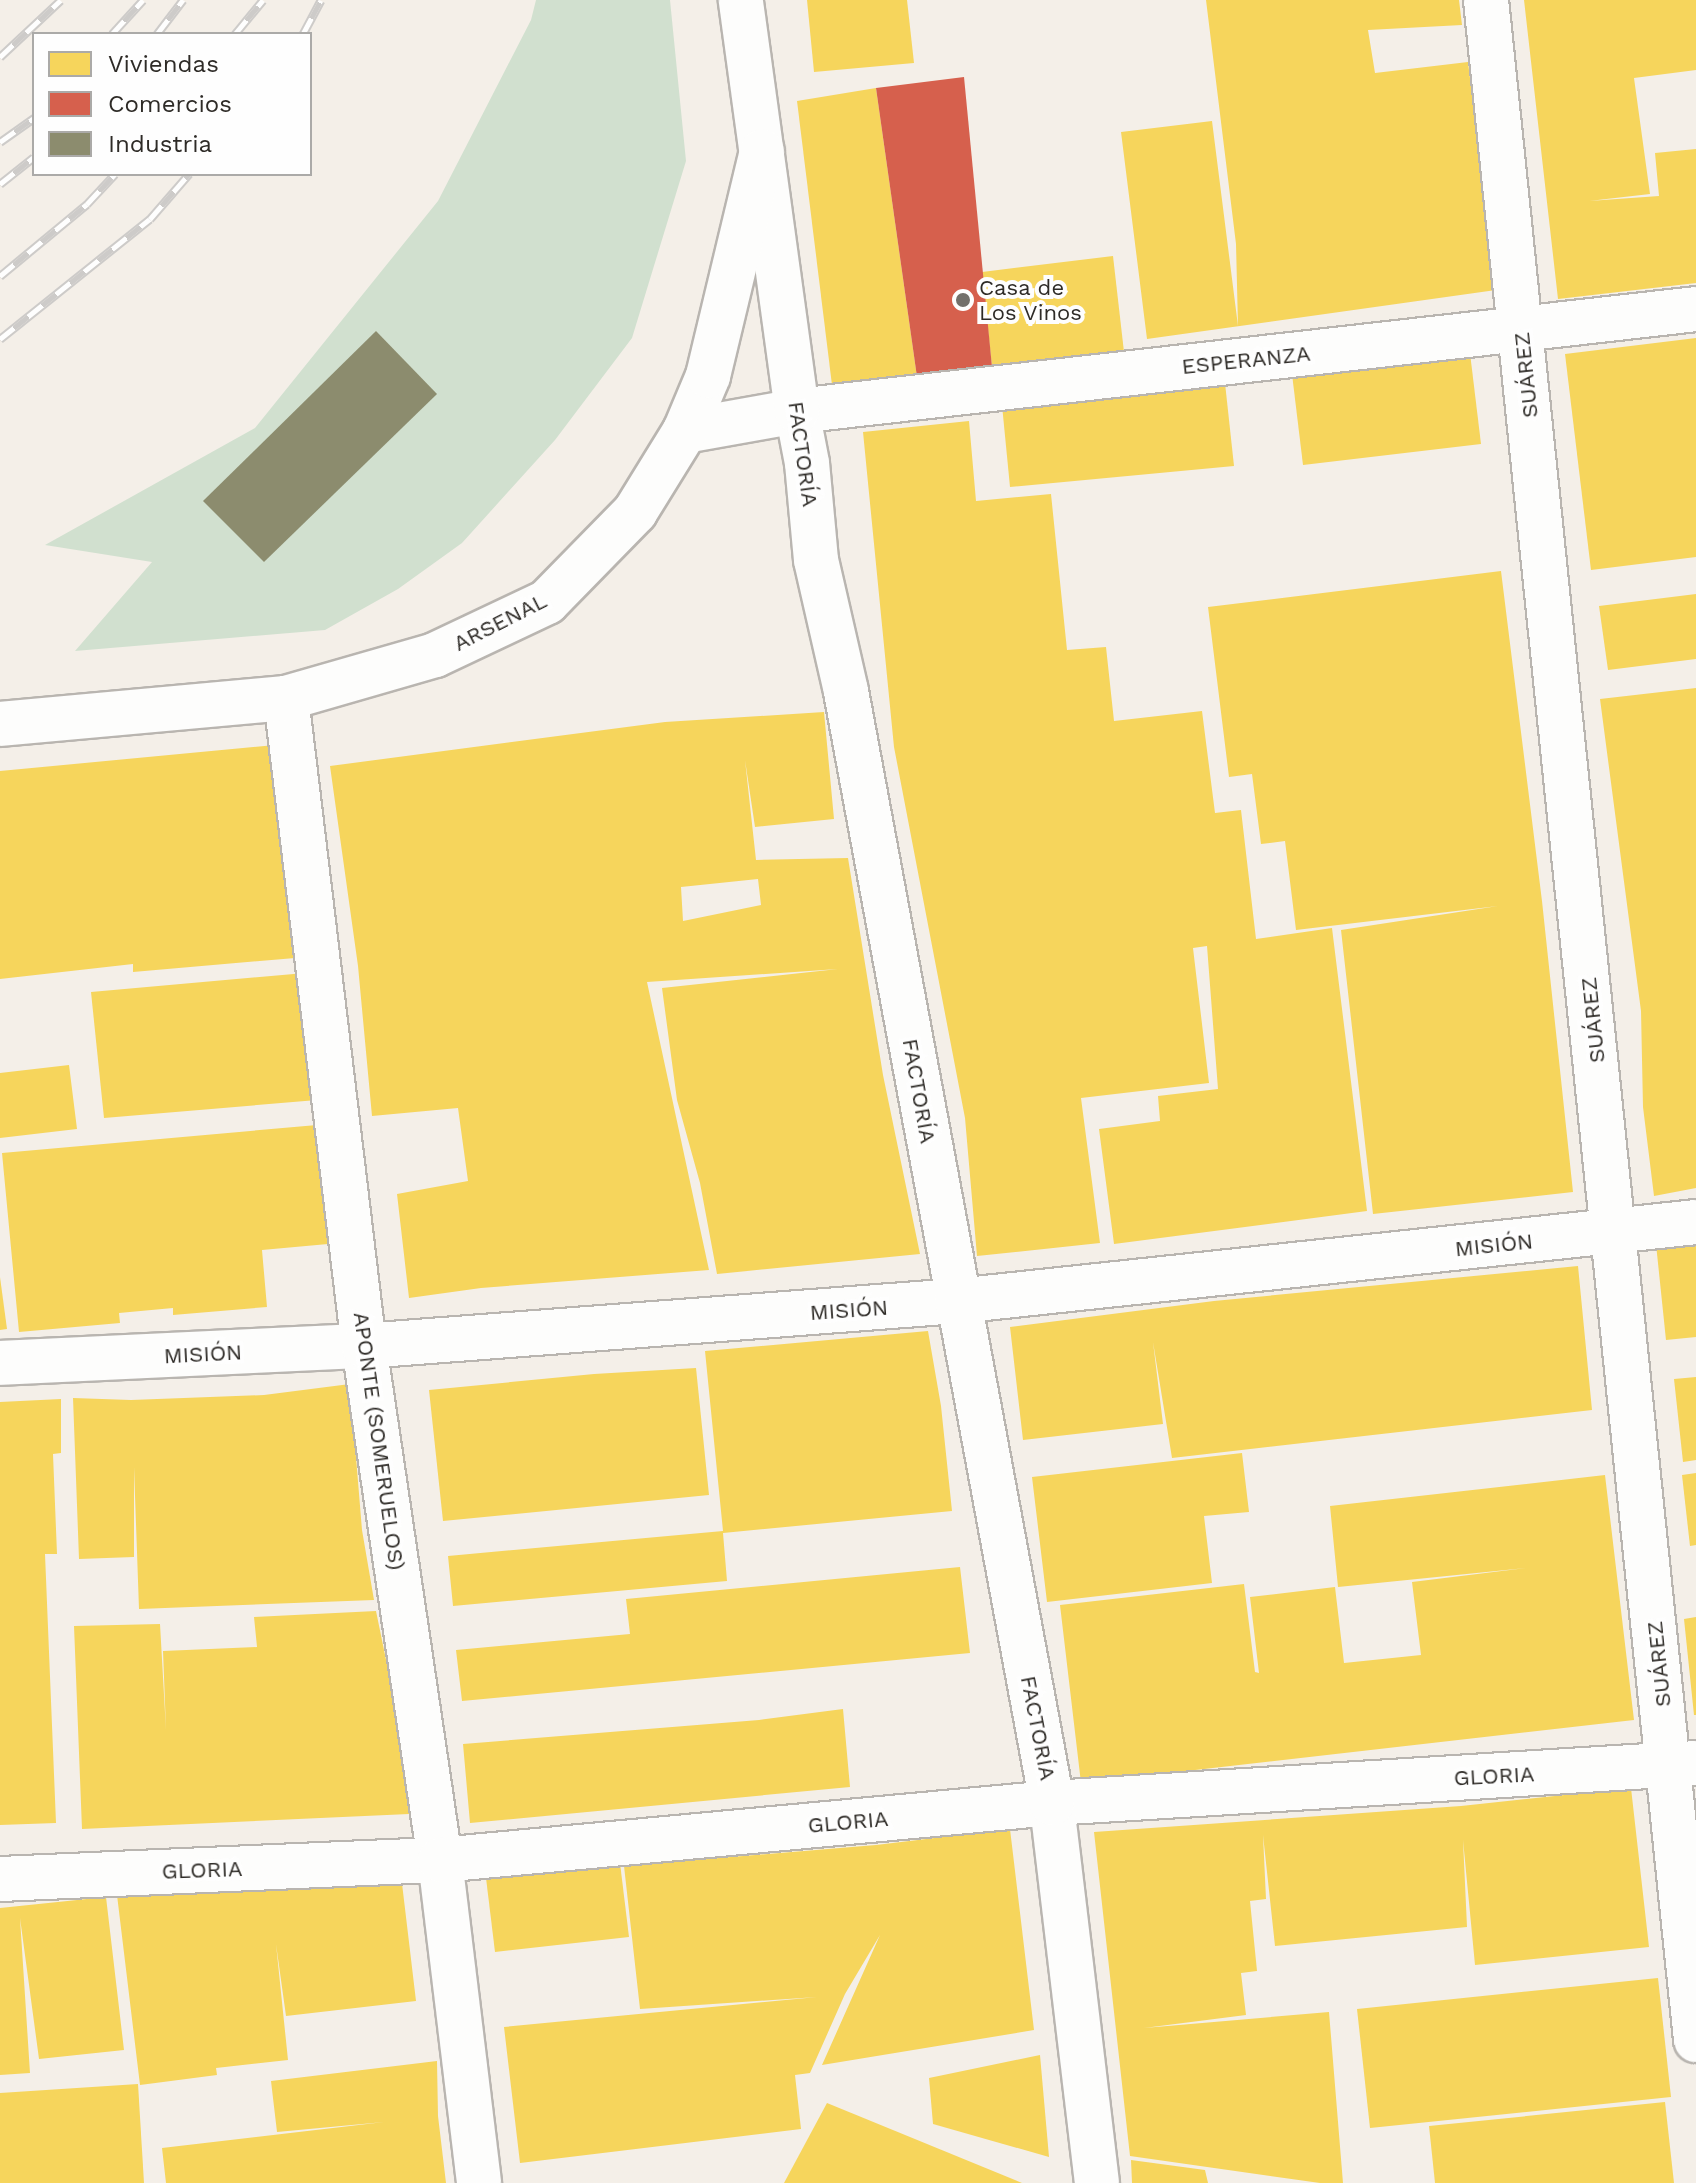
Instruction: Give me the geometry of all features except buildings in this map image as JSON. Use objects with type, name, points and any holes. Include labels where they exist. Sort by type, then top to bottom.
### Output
[{"type":"street","name":"FACTORÍA","points":[[741,0],[797,411],[807,463],[816,560],[846,691],[1052,1803],[1097,2183]]},
{"type":"street","name":"SUÁREZ","points":[[1486,0],[1616,1232],[1683,1764],[1696,2040]]},
{"type":"street","name":"ARSENAL","points":[[0,724],[286,698],[435,655],[547,602],[635,512],[685,431],[708,376],[762,151]]},
{"type":"street","name":"ESPERANZA","points":[[685,431],[797,411],[1696,309]]},
{"type":"street","name":"APONTE (SOMERUELOS)","points":[[286,698],[364,1346],[440,1860],[479,2183]]},
{"type":"street","name":"MISIÓN","points":[[0,1363],[364,1346],[957,1301],[1696,1222]]},
{"type":"street","name":"GLORIA","points":[[0,1879],[440,1860],[1052,1803],[1683,1764]]},
{"type":"green space","points":[[536,0],[670,0],[686,161],[632,338],[555,440],[462,543],[398,589],[325,630],[75,651],[152,562],[45,545],[255,428],[438,201],[531,20]]},
{"type":"railway","points":[[0,57],[61,0]]},
{"type":"railway","points":[[114,32],[143,0]]},
{"type":"railway","points":[[159,32],[183,0]]},
{"type":"railway","points":[[237,32],[263,0]]},
{"type":"railway","points":[[304,32],[321,0]]},
{"type":"railway","points":[[0,142],[32,119]]},
{"type":"railway","points":[[0,184],[32,159]]},
{"type":"railway","points":[[0,276],[87,204],[113,176]]},
{"type":"railway","points":[[0,339],[150,219],[187,176]]},
{"type":"place","name":"Casa de Los Vinos","points":[[963,300]]}]
